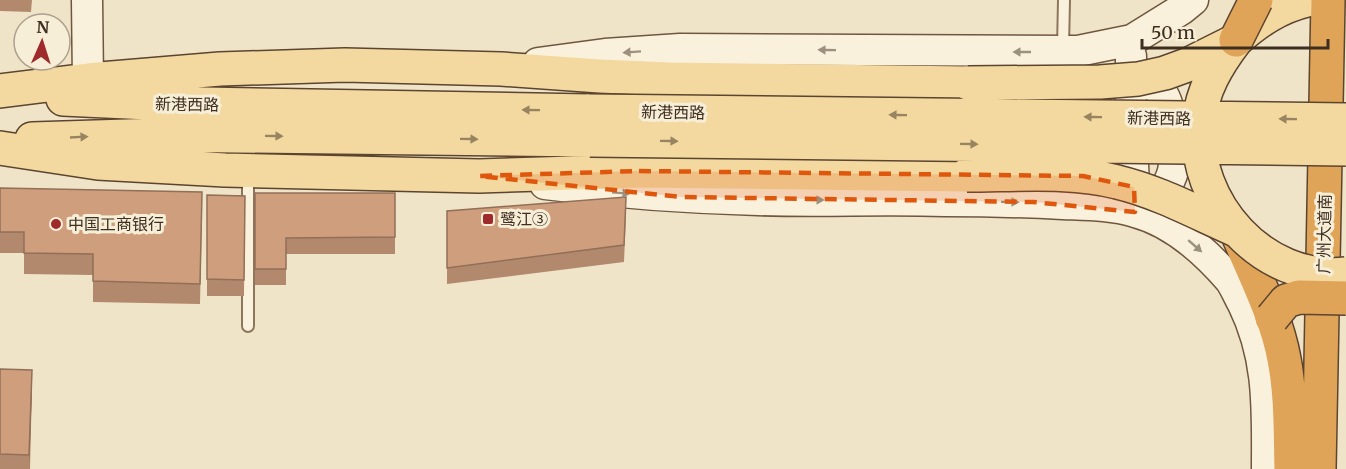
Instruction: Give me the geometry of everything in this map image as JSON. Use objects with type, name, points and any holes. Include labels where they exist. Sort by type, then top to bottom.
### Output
[{"type":"highway","points":[[1236,40],[1256,0]]},
{"type":"highway","name":"广州大道南","points":[[1319,469],[1328,0]]},
{"type":"highway","points":[[1236,230],[1272,318],[1284,358],[1289,394],[1291,469]]},
{"type":"highway","points":[[1272,318],[1286,301],[1299,297],[1346,298]]},
{"type":"main road","points":[[87,0],[88,80]]},
{"type":"main road","points":[[501,69],[605,54],[680,49],[1078,51],[1132,40],[1193,0]]},
{"type":"main road","points":[[1307,0],[1288,5],[1261,19],[1236,40],[1222,58],[1210,78],[1203,100],[1199,135],[1203,169],[1210,191],[1221,212],[1253,246],[1294,268],[1317,273],[1346,274]]},
{"type":"main road","points":[[1132,40],[1131,96],[1148,204]]},
{"type":"main road","points":[[0,91],[88,80],[220,69],[322,66],[501,69],[658,78],[968,83],[1100,82],[1138,79],[1165,73],[1236,40]]},
{"type":"main road","points":[[1138,79],[1155,86],[1162,93],[1169,112],[1175,160],[1170,181],[1148,204]]},
{"type":"main road","name":"新港西路","points":[[0,96],[590,125],[1346,149]]},
{"type":"main road","name":"新港西路","points":[[0,140],[590,125],[1346,120]]},
{"type":"main road","points":[[0,148],[52,157],[126,165],[248,171],[479,176],[639,171],[1083,176],[1117,181],[1148,204],[1158,220],[1183,236],[1232,282],[1259,345],[1266,383],[1267,469]]},
{"type":"main road","points":[[479,176],[612,192],[681,197],[761,200],[1034,202],[1092,205],[1148,204],[1236,230]]},
{"type":"lane","points":[[1062,51],[1064,0]]},
{"type":"lane","points":[[248,171],[248,326]]},
{"type":"highlighted area","points":[[639,171],[1083,176],[1134,187],[1135,212],[1033,202],[681,197],[479,176]]},
{"type":"building","points":[[0,188],[202,192],[200,284],[93,281],[93,254],[24,253],[24,232],[0,232]]},
{"type":"building","points":[[255,193],[395,193],[395,237],[286,238],[286,269],[255,269]]},
{"type":"building","points":[[207,195],[245,196],[244,280],[207,279]]},
{"type":"building","points":[[626,197],[624,245],[447,268],[447,211]]},
{"type":"building","points":[[0,369],[32,370],[29,455],[0,454]]},
{"type":"place","name":"鹭江③","points":[[488,219]]},
{"type":"place","name":"中国工商银行","points":[[56,224]]}]
